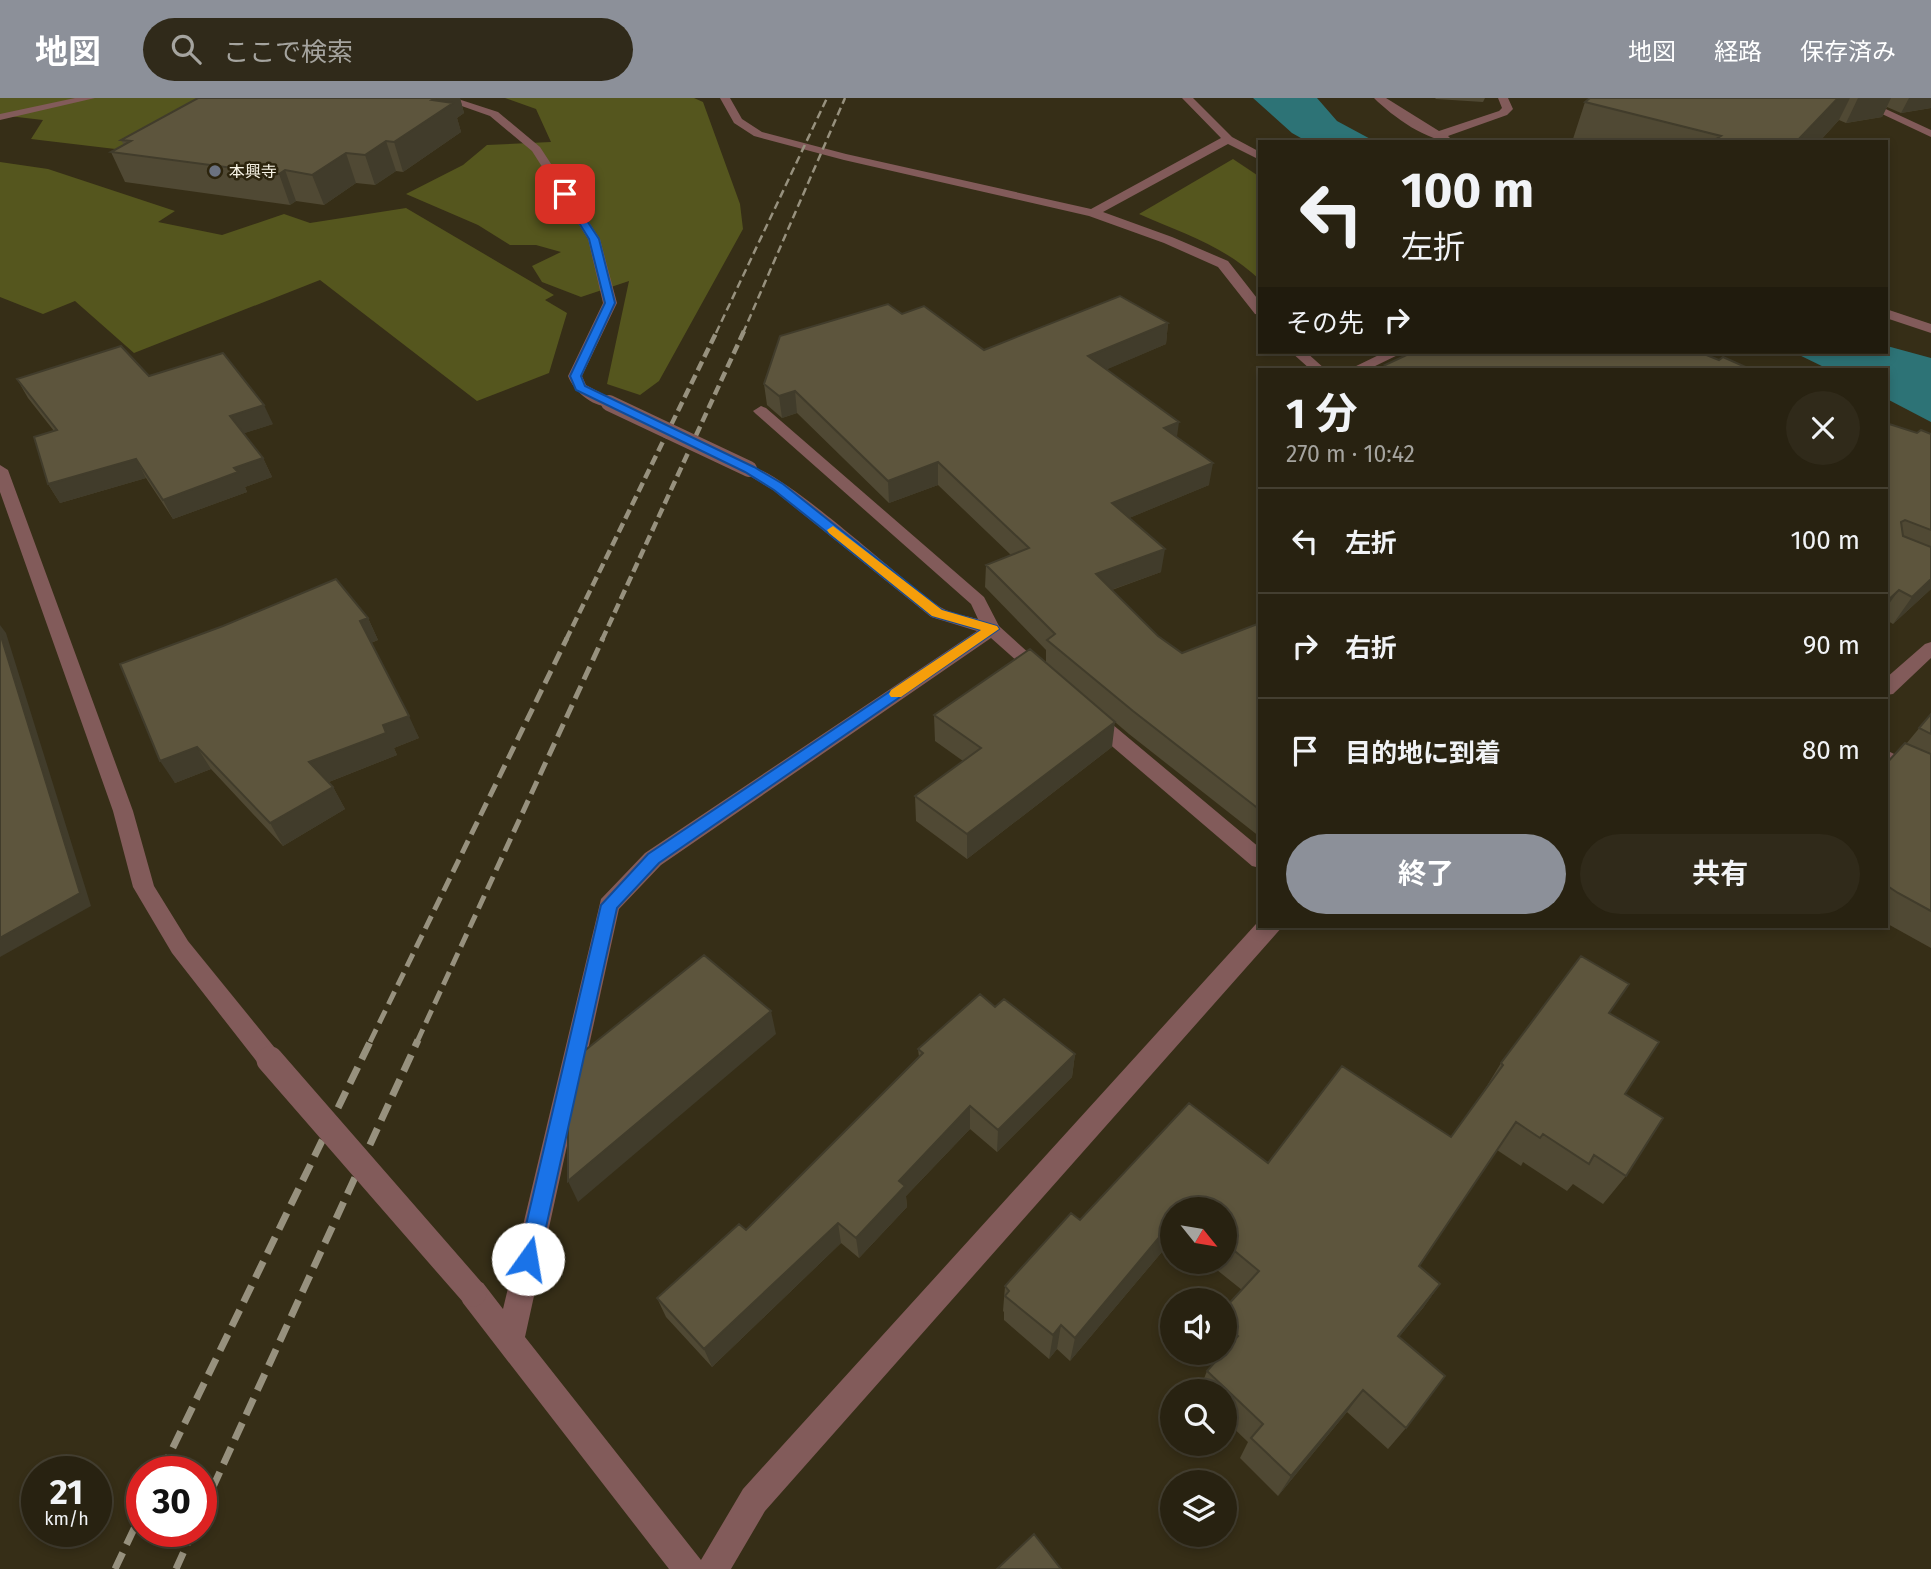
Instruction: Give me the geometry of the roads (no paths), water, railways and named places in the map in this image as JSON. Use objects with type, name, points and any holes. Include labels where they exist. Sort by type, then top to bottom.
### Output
[{"type":"street","points":[[0,117],[90,98]]},
{"type":"street","points":[[444,98],[494,114],[537,149],[594,239],[610,303],[575,376],[580,388],[749,469],[779,487],[937,613],[992,629]]},
{"type":"street","points":[[725,98],[738,121],[758,134],[844,157],[1093,213],[1168,240],[1223,264],[1258,308]]},
{"type":"street","points":[[1187,98],[1228,139],[1258,156]]},
{"type":"street","points":[[1380,98],[1446,140]]},
{"type":"street","points":[[1437,136],[1503,113],[1508,110],[1503,98]]},
{"type":"street","points":[[1853,98],[1931,134]]},
{"type":"street","points":[[1093,213],[1228,139]]},
{"type":"street","points":[[1888,314],[1929,325]]},
{"type":"street","points":[[1300,354],[1317,368]]},
{"type":"street","points":[[1359,368],[1392,354]]},
{"type":"street","points":[[761,411],[978,601],[992,629],[1060,689]]},
{"type":"street","points":[[0,470],[123,811],[144,887],[180,947],[270,1060],[473,1293],[689,1569]]},
{"type":"street","points":[[510,1341],[609,905],[653,859],[992,629]]},
{"type":"street","points":[[1888,687],[1931,648]]},
{"type":"street","points":[[1079,706],[1258,858]]},
{"type":"street","points":[[1888,758],[1931,781]]},
{"type":"street","points":[[713,1569],[754,1500],[1268,928]]},
{"type":"water","points":[[1253,98],[1317,98],[1337,121],[1372,140],[1304,140],[1292,133]]},
{"type":"water","points":[[1888,346],[1931,358],[1931,422],[1888,400],[1888,368],[1826,368],[1797,354],[1888,354]]},
{"type":"railway","points":[[716,333],[827,98]]},
{"type":"railway","points":[[743,333],[845,98]]},
{"type":"railway","points":[[566,640],[717,331]]},
{"type":"railway","points":[[602,640],[744,331]]},
{"type":"railway","points":[[370,1042],[567,638]]},
{"type":"railway","points":[[417,1042],[603,638]]},
{"type":"railway","points":[[169,1456],[371,1040]]},
{"type":"railway","points":[[217,1478],[418,1040]]},
{"type":"railway","points":[[115,1569],[126,1546]]},
{"type":"railway","points":[[176,1569],[186,1547]]},
{"type":"place","name":"本興寺","points":[[215,171]]}]
